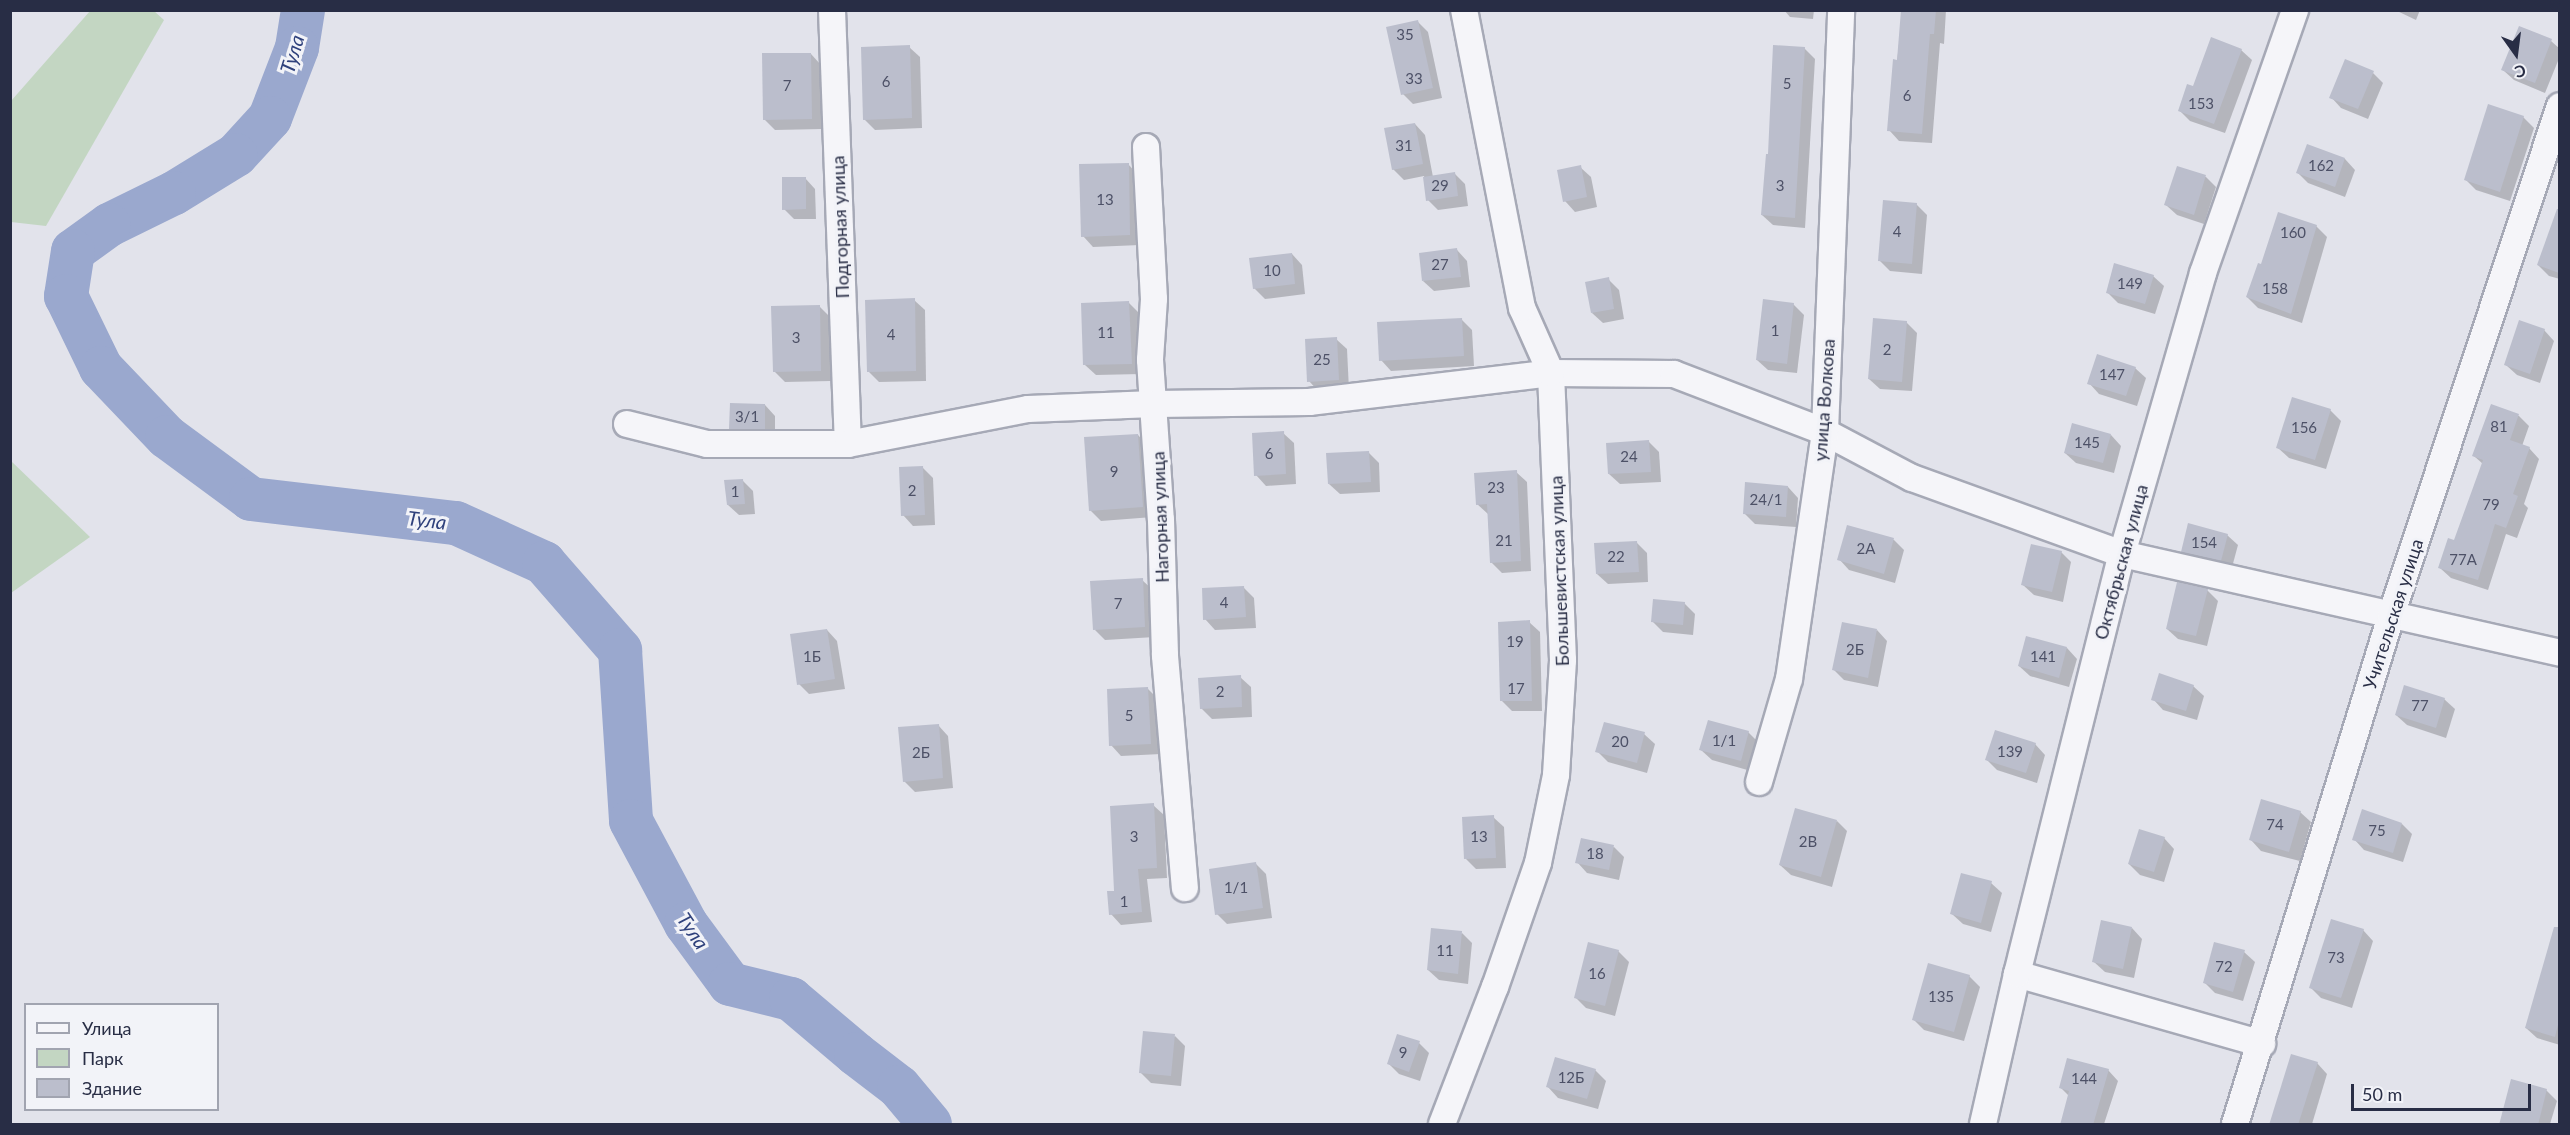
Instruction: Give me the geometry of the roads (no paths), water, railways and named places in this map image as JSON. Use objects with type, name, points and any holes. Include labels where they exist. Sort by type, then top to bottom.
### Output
[{"type":"street","name":"Подгорная улица","points":[[832,10],[848,444]]},
{"type":"street","name":"Большевистская улица","points":[[1442,1125],[1495,987],[1538,863],[1556,775],[1563,660],[1551,374],[1522,308],[1464,10]]},
{"type":"street","name":"улица Волкова","points":[[1759,782],[1789,679],[1825,432],[1841,10]]},
{"type":"street","name":"Октябрьская улица","points":[[1983,1125],[2017,974],[2122,554],[2203,273],[2295,10]]},
{"type":"street","name":"Учительская улица","points":[[2235,1125],[2262,1044],[2391,616],[2559,106]]},
{"type":"street","name":"Нагорная улица","points":[[1146,147],[1155,299],[1150,360],[1155,404],[1165,656],[1185,888]]},
{"type":"street","points":[[627,424],[707,444],[848,444],[1028,409],[1155,404],[1309,402],[1551,374],[1674,374],[1825,432],[1912,478],[2122,554],[2559,653]]},
{"type":"street","points":[[2017,974],[2262,1044]]},
{"type":"waterway","name":"Тула","points":[[303,10],[297,48],[270,118],[236,155],[174,193],[109,225],[73,251],[66,296],[101,368],[167,437],[251,499],[456,523],[544,563],[620,650],[631,821],[686,924],[730,984],[791,999],[899,1087],[930,1124]]}]
